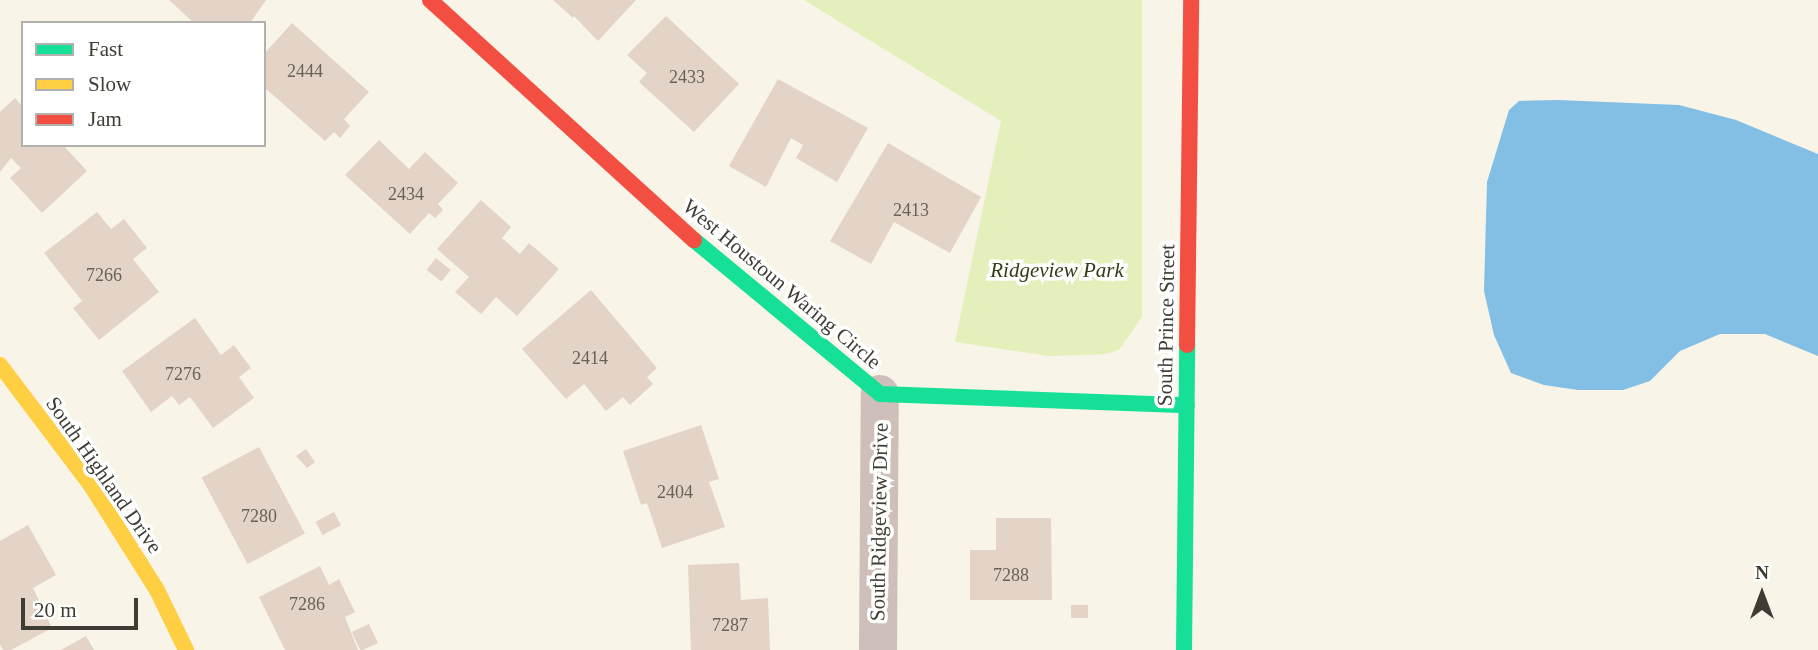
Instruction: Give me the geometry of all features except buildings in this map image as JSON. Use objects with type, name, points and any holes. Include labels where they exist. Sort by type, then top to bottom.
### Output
[{"type":"street","name":"West Houstoun Waring Circle","points":[[430,0],[694,240],[817,345],[880,394],[1186,405]]},
{"type":"street","name":"South Prince Street","points":[[1184,650],[1191,0]]},
{"type":"street","name":"South Highland Drive","points":[[0,365],[90,484],[157,590],[186,650]]},
{"type":"street","name":"South Ridgeview Drive","points":[[878,650],[880,394]]},
{"type":"green space","name":"Ridgeview Park","points":[[804,0],[1142,0],[1142,317],[1119,350],[1105,354],[1049,356],[955,342],[1001,121]]},
{"type":"water","points":[[1519,101],[1679,105],[1736,120],[1818,154],[1818,356],[1765,334],[1720,334],[1680,351],[1650,381],[1623,390],[1578,390],[1544,385],[1511,373],[1494,335],[1484,291],[1487,182],[1509,110]]},
{"type":"traffic: fast","points":[[694,240],[880,394],[1187,405]]},
{"type":"traffic: fast","points":[[1184,650],[1187,345]]},
{"type":"traffic: slow","points":[[0,365],[90,484],[157,590],[186,650]]},
{"type":"traffic: jam","points":[[430,0],[694,240]]},
{"type":"traffic: jam","points":[[1187,345],[1191,0]]}]
